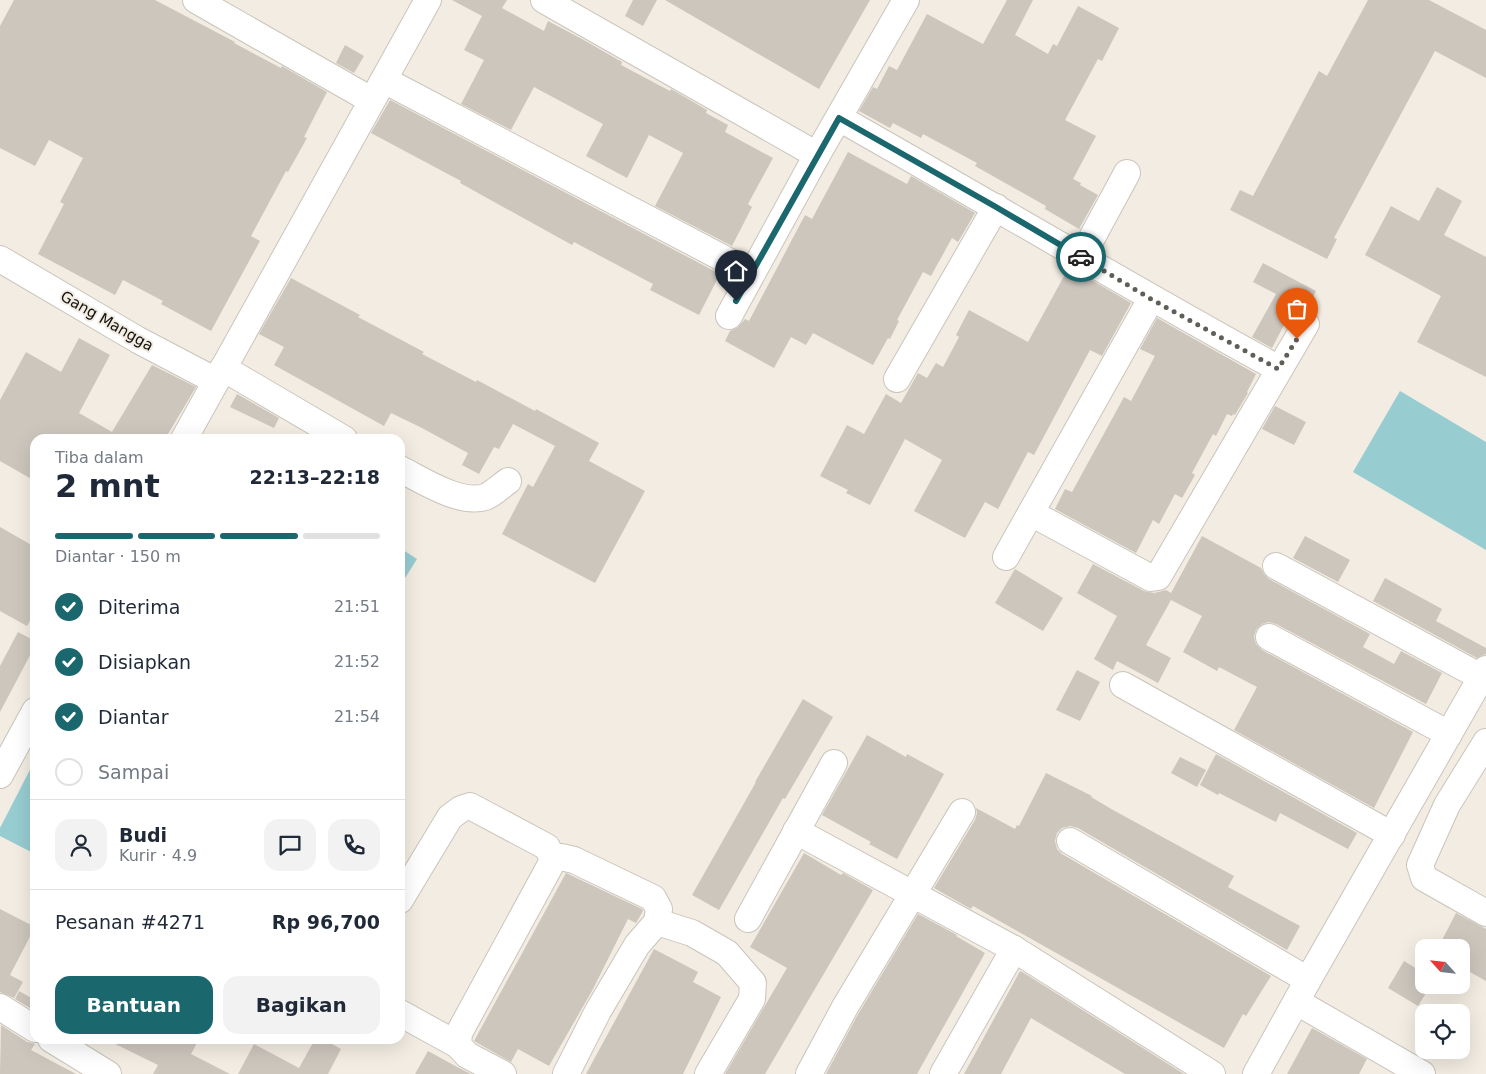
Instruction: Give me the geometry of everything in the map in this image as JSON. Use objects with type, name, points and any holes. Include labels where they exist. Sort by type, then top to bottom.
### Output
[{"type":"street","points":[[196,0],[751,273]]},
{"type":"street","points":[[187,434],[428,0]]},
{"type":"street","points":[[544,0],[817,155]]},
{"type":"street","points":[[729,316],[817,155],[906,0]]},
{"type":"street","points":[[839,118],[996,207],[1151,299],[1278,369]]},
{"type":"street","points":[[1081,258],[1128,173]]},
{"type":"street","points":[[897,379],[996,207]]},
{"type":"street","name":"Gang Mangga","points":[[0,259],[138,340],[220,374],[334,434]]},
{"type":"street","points":[[1006,557],[1151,299]]},
{"type":"street","points":[[1031,513],[1146,576],[1158,577],[1306,324]]},
{"type":"street","points":[[405,472],[443,491],[475,500],[487,496],[508,481]]},
{"type":"street","points":[[1256,1074],[1484,674],[1276,566]]},
{"type":"street","points":[[1269,637],[1449,734]]},
{"type":"street","points":[[1123,685],[1392,835]]},
{"type":"street","points":[[0,775],[30,720]]},
{"type":"street","points":[[1486,742],[1447,805],[1420,865],[1424,878],[1486,913]]},
{"type":"street","points":[[748,919],[834,763]]},
{"type":"street","points":[[405,892],[450,817],[461,809],[470,806],[547,847],[553,859],[459,1033],[458,1045]]},
{"type":"street","points":[[808,1074],[845,1007],[962,812]]},
{"type":"street","points":[[796,831],[1014,949],[1212,1074]]},
{"type":"street","points":[[1070,841],[1302,991],[1422,1074]]},
{"type":"street","points":[[553,859],[561,857],[574,860],[653,898],[659,909],[657,922],[637,944],[598,1011],[566,1074]]},
{"type":"street","points":[[657,922],[692,933],[726,953],[753,983],[752,999],[708,1074]]},
{"type":"street","points":[[943,1074],[1014,949]]},
{"type":"street","points":[[0,1007],[30,1026]]},
{"type":"street","points":[[405,1017],[458,1045],[467,1055],[503,1074]]},
{"type":"street","points":[[59,1044],[108,1074]]},
{"type":"water","points":[[1400,391],[1486,442],[1486,550],[1353,472]]},
{"type":"water","points":[[405,551],[417,559],[405,578]]},
{"type":"water","points":[[30,770],[30,851],[0,836],[0,828]]},
{"type":"building","points":[[14,0],[155,0],[281,68],[282,66],[327,92],[304,137],[307,138],[288,172],[286,171],[251,236],[260,241],[211,331],[161,304],[163,301],[123,280],[115,295],[38,254],[64,204],[60,202],[83,158],[49,140],[35,166],[0,148],[0,26]]},
{"type":"building","points":[[452,0],[507,0],[502,8],[544,31],[548,21],[582,39],[622,62],[621,65],[670,91],[671,89],[707,110],[706,113],[728,125],[725,132],[773,158],[748,204],[752,207],[732,246],[655,206],[683,153],[649,135],[627,178],[586,156],[603,124],[534,87],[511,130],[461,104],[484,60],[464,50],[482,16]]},
{"type":"building","points":[[633,0],[657,0],[643,26],[625,16]]},
{"type":"building","points":[[665,0],[870,0],[819,89]]},
{"type":"building","points":[[1007,0],[1033,0],[1015,35],[1048,54],[1053,44],[1057,46],[1078,6],[1119,28],[1102,61],[1098,59],[1065,120],[1096,136],[1073,179],[1098,195],[1079,229],[1045,209],[1046,206],[975,166],[977,163],[923,134],[921,138],[893,123],[890,128],[859,111],[873,87],[877,89],[889,66],[897,70],[927,14],[983,44]]},
{"type":"building","points":[[1368,0],[1429,0],[1486,30],[1486,78],[1435,51],[1334,238],[1337,239],[1327,259],[1230,210],[1240,190],[1253,196],[1319,71],[1327,76]]},
{"type":"building","points":[[345,45],[364,56],[354,73],[336,63]]},
{"type":"building","points":[[390,100],[720,274],[699,315],[650,290],[653,284],[574,242],[572,245],[460,183],[461,181],[371,133]]},
{"type":"building","points":[[848,152],[907,184],[911,176],[975,213],[958,242],[952,238],[931,276],[923,272],[897,320],[899,321],[890,339],[888,338],[873,365],[813,333],[806,345],[791,337],[774,368],[725,341],[730,331],[737,328],[745,319],[749,321],[805,215],[812,219]]},
{"type":"building","points":[[1437,187],[1462,201],[1444,235],[1486,257],[1486,377],[1417,342],[1441,296],[1365,255],[1391,206],[1419,221]]},
{"type":"building","points":[[1263,263],[1316,291],[1307,309],[1295,304],[1272,348],[1252,337],[1276,294],[1253,282]]},
{"type":"building","points":[[1069,267],[1131,303],[1102,356],[1090,350],[1034,455],[1028,452],[998,509],[985,502],[965,538],[914,511],[942,460],[905,439],[870,505],[846,493],[848,490],[820,476],[847,425],[864,434],[886,394],[901,403],[918,373],[927,378],[936,363],[943,367],[959,337],[956,335],[969,310],[1028,342]]},
{"type":"building","points":[[291,278],[360,315],[358,317],[424,352],[422,354],[476,382],[477,380],[535,411],[536,409],[599,443],[589,461],[645,491],[595,583],[502,534],[528,484],[533,487],[555,446],[513,424],[499,449],[494,447],[479,474],[462,465],[468,453],[420,427],[391,413],[384,426],[274,365],[284,347],[259,334]]},
{"type":"building","points":[[1157,318],[1256,374],[1248,393],[1235,415],[1227,414],[1216,436],[1213,434],[1192,473],[1195,475],[1182,498],[1175,494],[1159,524],[1153,520],[1136,553],[1055,509],[1065,489],[1072,492],[1124,397],[1131,401],[1155,356],[1140,349]]},
{"type":"building","points":[[79,338],[110,355],[79,413],[112,432],[152,365],[196,387],[168,434],[30,434],[30,478],[0,461],[0,400],[26,352],[61,372]]},
{"type":"building","points":[[237,394],[279,418],[274,428],[230,407]]},
{"type":"building","points":[[1275,406],[1306,422],[1294,445],[1262,429]]},
{"type":"building","points":[[0,527],[30,544],[30,621],[27,626],[0,611]]},
{"type":"building","points":[[1202,536],[1261,568],[1269,579],[1370,634],[1363,647],[1394,664],[1401,651],[1442,673],[1426,704],[1276,624],[1269,622],[1262,624],[1256,630],[1254,637],[1256,644],[1262,650],[1413,732],[1374,808],[1234,730],[1257,687],[1219,667],[1217,671],[1183,652],[1202,616],[1171,600],[1146,645],[1171,658],[1158,683],[1117,661],[1113,670],[1094,659],[1117,616],[1077,593],[1093,564],[1144,591],[1154,593],[1166,590],[1171,593]]},
{"type":"building","points":[[1305,536],[1350,560],[1338,582],[1293,558]]},
{"type":"building","points":[[1015,569],[1063,598],[1043,631],[995,603]]},
{"type":"building","points":[[1385,578],[1442,609],[1436,621],[1486,648],[1486,654],[1477,658],[1373,601]]},
{"type":"building","points":[[18,632],[30,638],[30,655],[0,712],[0,666]]},
{"type":"building","points":[[1077,670],[1100,682],[1080,721],[1056,710]]},
{"type":"building","points":[[803,699],[833,717],[785,799],[783,798],[719,910],[692,895]]},
{"type":"building","points":[[867,735],[906,757],[907,754],[944,774],[897,859],[869,844],[871,842],[822,815]]},
{"type":"building","points":[[1216,754],[1357,833],[1348,849],[1280,813],[1276,822],[1200,785]]},
{"type":"building","points":[[1180,757],[1206,770],[1197,787],[1171,773]]},
{"type":"building","points":[[1046,773],[1092,796],[1113,810],[1234,876],[1228,887],[1300,926],[1287,950],[1078,828],[1070,826],[1062,828],[1057,833],[1055,841],[1057,849],[1062,854],[1271,976],[1246,1016],[1243,1014],[1224,1048],[973,906],[971,909],[934,888],[975,820],[976,808],[1015,829],[1017,825],[1019,826]]},
{"type":"building","points":[[804,853],[841,875],[843,873],[873,890],[765,1074],[725,1074],[787,968],[750,947]]},
{"type":"building","points":[[566,873],[643,911],[636,923],[628,919],[593,989],[549,1066],[518,1049],[511,1062],[474,1041]]},
{"type":"building","points":[[0,909],[30,924],[30,937],[10,975],[23,982],[14,998],[0,992]]},
{"type":"building","points":[[1456,913],[1486,929],[1486,981],[1470,972],[1470,939],[1443,939]]},
{"type":"building","points":[[918,914],[985,953],[917,1074],[826,1074],[857,1016]]},
{"type":"building","points":[[654,949],[698,972],[693,982],[721,997],[683,1074],[586,1074]]},
{"type":"building","points":[[1404,961],[1415,968],[1415,994],[1425,994],[1419,1004],[1415,1004],[1388,988]]},
{"type":"building","points":[[1020,971],[1184,1074],[1125,1074],[1031,1018],[1001,1074],[964,1074]]},
{"type":"building","points":[[19,991],[30,997],[30,1008],[15,999]]},
{"type":"building","points":[[1,1025],[30,1044],[35,1044],[31,1050],[76,1074],[0,1074]]},
{"type":"building","points":[[1312,1028],[1367,1059],[1359,1074],[1287,1074]]},
{"type":"building","points":[[115,1044],[196,1044],[191,1054],[230,1074],[153,1074],[158,1065]]},
{"type":"building","points":[[254,1044],[299,1068],[312,1044],[332,1044],[341,1049],[328,1074],[238,1074]]},
{"type":"building","points":[[428,1051],[459,1068],[471,1074],[415,1074]]},
{"type":"way so far","points":[[1081,257],[1151,299],[1278,369],[1297,339]]},
{"type":"route","points":[[736,301],[839,118],[1081,257]]}]
